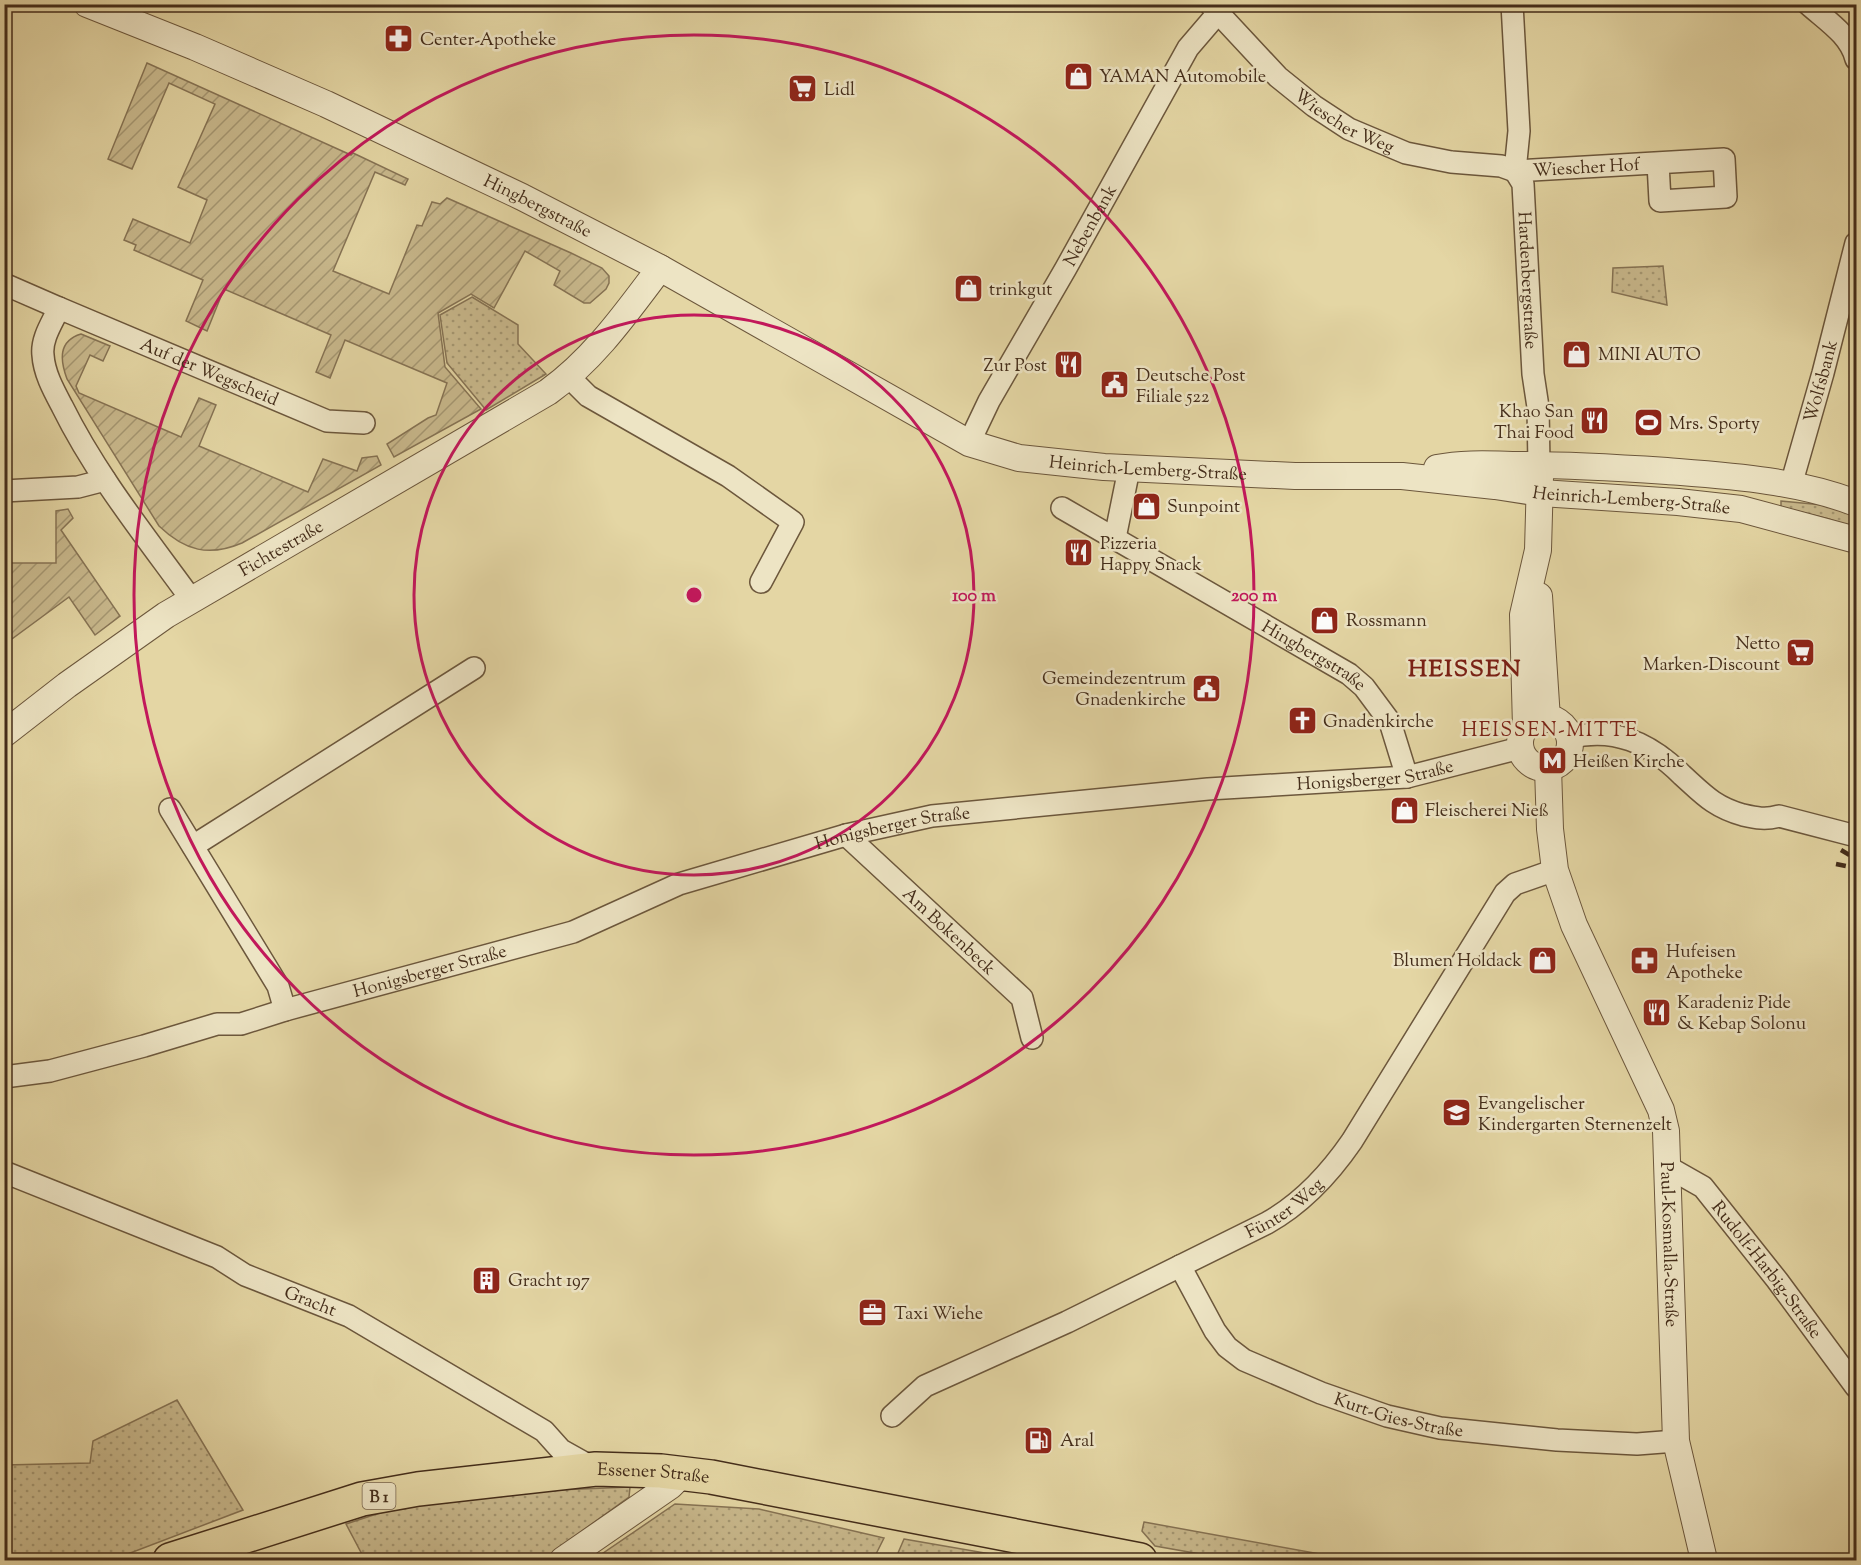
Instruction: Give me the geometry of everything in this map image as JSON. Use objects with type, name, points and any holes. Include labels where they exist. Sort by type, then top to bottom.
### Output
[{"type":"main road","name":"Essener Straße","points":[[170,1560],[362,1499],[418,1488],[596,1469],[683,1473],[782,1490],[1140,1560]]},
{"type":"street","name":"Hingbergstraße","points":[[87,4],[195,47],[326,104],[522,197],[660,268],[969,443]]},
{"type":"street","name":"Hardenbergstraße","points":[[1512,4],[1519,131],[1515,171],[1522,184],[1533,374],[1538,407],[1541,493],[1536,557],[1531,731]]},
{"type":"street","points":[[1809,4],[1846,38],[1857,59]]},
{"type":"street","name":"Wiescher Weg","points":[[1214,9],[1278,77],[1314,106],[1349,129],[1406,153],[1451,162],[1501,165],[1515,171]]},
{"type":"street","name":"Nebenbank","points":[[969,443],[989,401],[1188,48],[1214,9]]},
{"type":"street","name":"Wiescher Hof","points":[[1515,171],[1658,163]]},
{"type":"street","name":"Wolfsbank","points":[[1791,485],[1857,243]]},
{"type":"street","name":"Fichtestraße","points":[[4,734],[67,685],[191,599],[528,405],[570,377],[600,346],[660,268]]},
{"type":"street","name":"Auf der Wegscheid","points":[[4,285],[327,421],[364,423]]},
{"type":"street","points":[[59,308],[43,344],[42,356],[51,386],[74,430],[105,480],[191,599]]},
{"type":"street","points":[[570,377],[588,396],[728,476],[794,522],[761,582]]},
{"type":"street","name":"Heinrich-Lemberg-Straße","points":[[969,443],[1018,458],[1129,469],[1295,476],[1402,476],[1541,493],[1678,502],[1741,509],[1857,540]]},
{"type":"street","name":"Heinrich-Lemberg-Straße","points":[[1402,476],[1448,466],[1586,466],[1734,476],[1791,485],[1857,503]]},
{"type":"street","points":[[1115,538],[1129,469]]},
{"type":"street","points":[[4,491],[78,487],[105,480]]},
{"type":"street","name":"Hingbergstraße","points":[[1062,508],[1349,674],[1364,687],[1390,722],[1407,777]]},
{"type":"street","points":[[193,846],[474,668]]},
{"type":"street","points":[[1557,722],[1565,729],[1569,738],[1569,749],[1564,759],[1557,765],[1548,768],[1535,767],[1525,759],[1531,731],[1557,722]]},
{"type":"street","name":"Honigsberger Straße","points":[[4,1077],[50,1071],[217,1024],[241,1024],[573,932],[679,884],[846,835],[932,816],[1208,789],[1407,777],[1531,731]]},
{"type":"street","points":[[1569,738],[1595,734],[1626,737],[1673,766],[1710,802],[1730,812],[1768,819],[1779,816],[1857,836]]},
{"type":"street","name":"Paul-Kosmalla-Straße","points":[[1548,768],[1550,829],[1555,870],[1574,925],[1661,1110],[1666,1131],[1676,1441],[1704,1560]]},
{"type":"street","points":[[170,809],[278,986],[285,1010]]},
{"type":"street","name":"Am Bokenbeck","points":[[846,835],[1023,998],[1032,1038]]},
{"type":"street","name":"Fünter Weg","points":[[892,1416],[925,1386],[1067,1322],[1280,1216],[1311,1189],[1339,1159],[1505,893],[1515,884],[1528,878],[1555,870]]},
{"type":"street","name":"Rudolf-Harbig-Straße","points":[[1666,1166],[1703,1187],[1777,1280],[1857,1387]]},
{"type":"street","name":"Gracht","points":[[4,1172],[217,1257],[245,1275],[349,1316],[544,1431],[561,1450],[596,1469]]},
{"type":"street","name":"Kurt-Gies-Straße","points":[[1180,1266],[1215,1331],[1227,1347],[1244,1360],[1321,1393],[1387,1416],[1440,1428],[1557,1440],[1637,1444],[1676,1441]]},
{"type":"street","points":[[563,1560],[669,1486],[683,1473]]},
{"type":"shaded area","points":[[147,63],[408,179],[405,185],[375,172],[333,271],[389,294],[417,225],[422,226],[432,202],[440,204],[447,198],[602,268],[609,276],[609,283],[606,289],[590,303],[584,303],[554,285],[560,271],[525,251],[494,308],[471,294],[438,313],[445,367],[481,409],[394,457],[387,444],[436,415],[447,383],[345,340],[330,378],[316,372],[331,335],[224,289],[207,331],[186,321],[203,280],[134,250],[136,245],[124,240],[133,219],[190,243],[207,200],[178,187],[215,104],[169,83],[132,169],[108,159]]},
{"type":"shaded area","points":[[1663,266],[1667,305],[1612,292],[1613,268]]},
{"type":"shaded area","points":[[472,297],[518,325],[518,344],[546,374],[486,410],[447,363],[440,315]]},
{"type":"shaded area","points":[[81,334],[110,346],[103,361],[90,355],[76,386],[79,393],[181,437],[199,398],[216,405],[199,446],[308,492],[323,459],[357,471],[362,458],[377,456],[381,465],[242,543],[219,550],[188,546],[159,526],[67,379],[63,365],[63,352],[68,341]]},
{"type":"shaded area","points":[[1781,501],[1823,505],[1856,514],[1856,529],[1829,519],[1781,507]]},
{"type":"shaded area","points":[[68,509],[73,518],[61,530],[120,616],[95,635],[69,597],[5,644],[5,563],[56,563],[56,511]]},
{"type":"shaded area","points":[[177,1400],[243,1510],[112,1560],[5,1560],[5,1465],[90,1463],[93,1441]]},
{"type":"shaded area","points":[[630,1487],[629,1497],[542,1560],[365,1560],[346,1524],[401,1506],[557,1490]]},
{"type":"shaded area","points":[[675,1504],[759,1509],[884,1538],[873,1560],[593,1560]]},
{"type":"shaded area","points":[[1144,1522],[1353,1560],[1234,1560],[1155,1546],[1142,1531]]},
{"type":"shaded area","points":[[904,1539],[1025,1560],[895,1560]]},
{"type":"railway","points":[[1841,850],[1856,859]]},
{"type":"railway","points":[[1836,864],[1856,868]]},
{"type":"place","name":"Center-Apotheke","points":[[399,39]]},
{"type":"place","name":"YAMAN Automobile","points":[[1078,76]]},
{"type":"place","name":"Lidl","points":[[803,89]]},
{"type":"place","name":"trinkgut","points":[[968,289]]},
{"type":"place","name":"MINI AUTO","points":[[1577,354]]},
{"type":"place","name":"Zur Post","points":[[1068,365]]},
{"type":"place","name":"Deutsche Post Filiale 522","points":[[1115,385]]},
{"type":"place","name":"Khao San Thai Food","points":[[1595,421]]},
{"type":"place","name":"Mrs. Sporty","points":[[1648,423]]},
{"type":"place","name":"Sunpoint","points":[[1146,506]]},
{"type":"place","name":"Pizzeria Happy Snack","points":[[1079,553]]},
{"type":"place","name":"Rossmann","points":[[1325,620]]},
{"type":"place","name":"Netto Marken-Discount","points":[[1801,653]]},
{"type":"place","name":"Gemeindezentrum Gnadenkirche","points":[[1207,688]]},
{"type":"place","name":"Gnadenkirche","points":[[1302,721]]},
{"type":"place","name":"Heißen Kirche","points":[[1552,761]]},
{"type":"place","name":"Fleischerei Nieß","points":[[1404,810]]},
{"type":"place","name":"Blumen Holdack","points":[[1543,960]]},
{"type":"place","name":"Hufeisen Apotheke","points":[[1645,961]]},
{"type":"place","name":"Karadeniz Pide & Kebap Solonu","points":[[1656,1012]]},
{"type":"place","name":"Evangelischer Kindergarten Sternenzelt","points":[[1457,1113]]},
{"type":"place","name":"Gracht 197","points":[[487,1280]]},
{"type":"place","name":"Taxi Wiehe","points":[[873,1313]]},
{"type":"place","name":"Aral","points":[[1039,1440]]},
{"type":"district","name":"HEISSEN","points":[[1465,668]]},
{"type":"district","name":"HEISSEN-MITTE","points":[[1550,729]]}]
